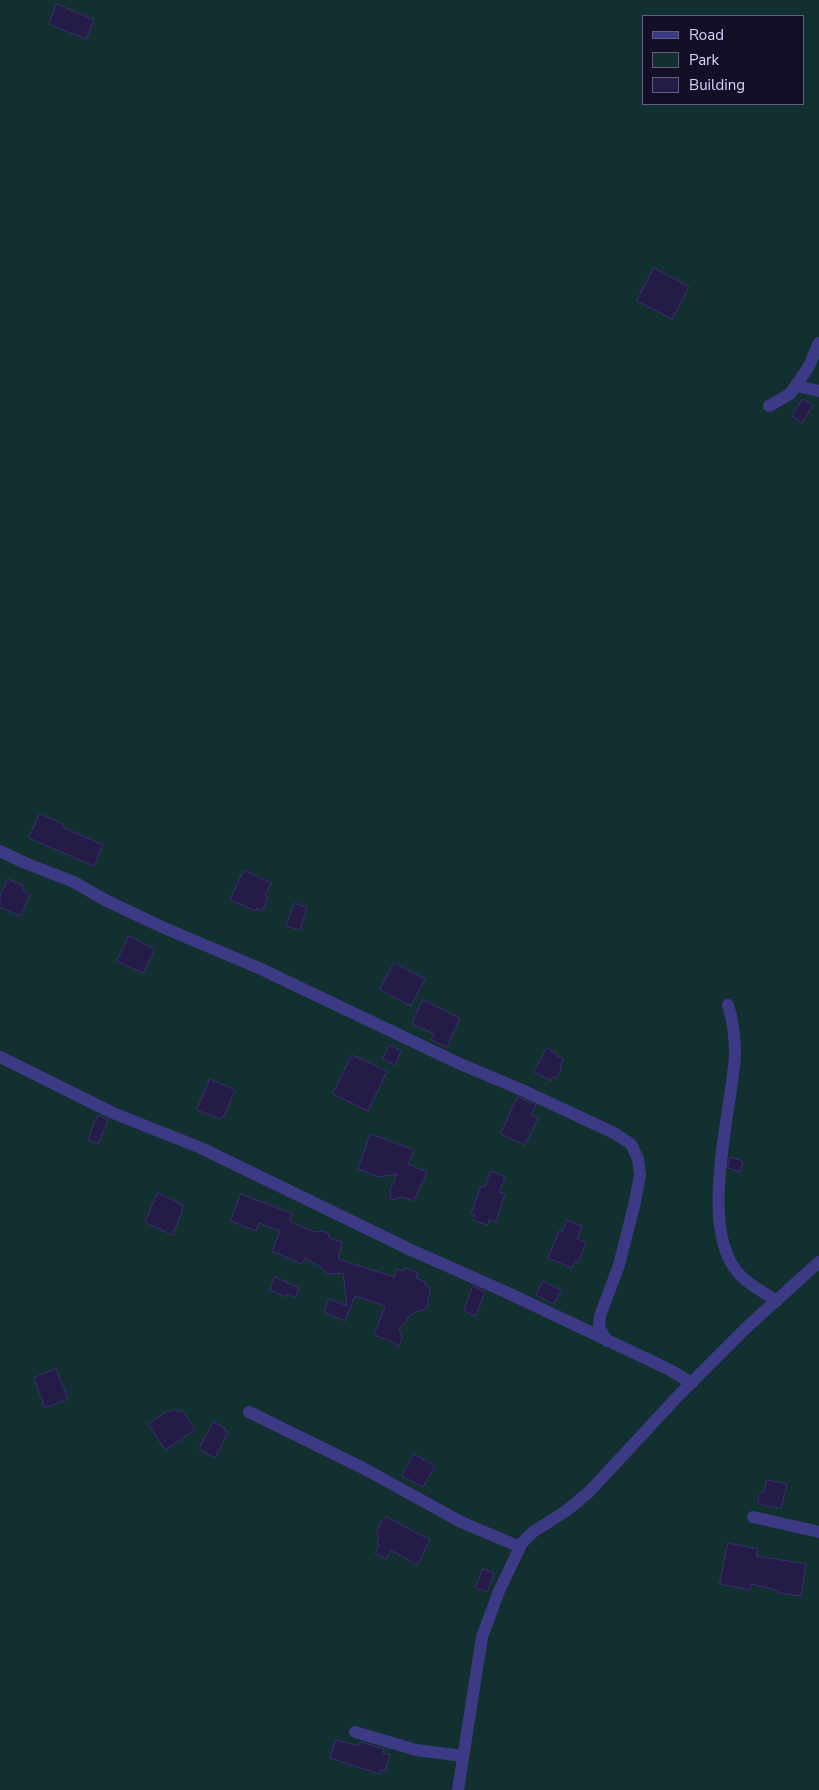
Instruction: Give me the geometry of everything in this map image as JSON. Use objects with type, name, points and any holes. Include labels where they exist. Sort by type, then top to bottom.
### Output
[{"type":"street","points":[[769,406],[790,394],[808,368],[819,343]]},
{"type":"street","points":[[796,386],[819,391]]},
{"type":"street","points":[[0,851],[74,882],[105,900],[154,923],[261,969],[458,1063],[522,1090],[614,1133],[631,1144],[638,1159],[640,1175],[619,1265],[600,1316],[599,1327],[607,1341]]},
{"type":"street","points":[[728,1005],[734,1026],[735,1054],[724,1139],[719,1199],[721,1224],[726,1253],[740,1275],[777,1301]]},
{"type":"street","points":[[0,1057],[114,1113],[201,1148],[411,1250],[508,1293],[668,1369],[692,1383]]},
{"type":"street","points":[[458,1790],[482,1637],[499,1592],[520,1547],[533,1532],[566,1511],[589,1492],[746,1328],[819,1262]]},
{"type":"street","points":[[249,1412],[363,1468],[461,1522],[520,1547]]},
{"type":"street","points":[[753,1517],[819,1532]]},
{"type":"street","points":[[355,1732],[416,1750],[463,1756]]},
{"type":"green space","points":[[0,0],[819,0],[819,1790],[0,1790]]},
{"type":"building","points":[[57,4],[94,20],[86,39],[49,24]]},
{"type":"building","points":[[654,268],[689,287],[672,319],[637,301]]},
{"type":"building","points":[[803,399],[813,405],[802,423],[792,416]]},
{"type":"building","points":[[40,814],[63,824],[62,827],[103,845],[94,866],[29,838]]},
{"type":"building","points":[[244,870],[271,883],[265,896],[268,897],[262,911],[257,908],[256,911],[230,900]]},
{"type":"building","points":[[8,879],[24,886],[22,891],[30,895],[20,916],[0,907],[0,896]]},
{"type":"building","points":[[295,903],[307,908],[300,930],[286,926]]},
{"type":"building","points":[[129,936],[155,949],[143,973],[117,961]]},
{"type":"building","points":[[394,963],[425,979],[411,1006],[380,990]]},
{"type":"building","points":[[423,1000],[460,1018],[447,1047],[431,1040],[434,1034],[412,1024]]},
{"type":"building","points":[[390,1045],[401,1051],[395,1065],[383,1059]]},
{"type":"building","points":[[547,1048],[563,1059],[560,1073],[557,1077],[552,1078],[551,1081],[534,1072]]},
{"type":"building","points":[[352,1055],[387,1071],[368,1111],[333,1094]]},
{"type":"building","points":[[210,1079],[235,1090],[224,1116],[220,1119],[197,1110]]},
{"type":"building","points":[[518,1097],[536,1105],[531,1115],[538,1118],[525,1145],[501,1134]]},
{"type":"building","points":[[98,1115],[108,1120],[98,1144],[88,1140]]},
{"type":"building","points":[[371,1134],[414,1150],[408,1164],[427,1172],[414,1201],[403,1197],[391,1200],[390,1190],[397,1174],[379,1177],[358,1169]]},
{"type":"building","points":[[730,1157],[743,1161],[740,1172],[728,1168]]},
{"type":"building","points":[[491,1171],[505,1177],[499,1192],[505,1194],[496,1222],[489,1220],[488,1225],[473,1220],[475,1215],[471,1214],[481,1186],[484,1187]]},
{"type":"building","points":[[158,1193],[183,1205],[181,1215],[172,1235],[145,1222]]},
{"type":"building","points":[[241,1194],[293,1214],[289,1221],[314,1232],[322,1231],[328,1233],[329,1238],[342,1242],[338,1259],[394,1277],[397,1269],[404,1271],[405,1268],[418,1273],[416,1278],[426,1282],[425,1284],[431,1290],[428,1305],[424,1310],[407,1317],[406,1322],[399,1329],[402,1337],[399,1347],[393,1342],[374,1335],[385,1306],[355,1296],[345,1321],[324,1312],[329,1299],[347,1306],[343,1273],[326,1274],[321,1267],[305,1258],[302,1264],[272,1251],[280,1231],[259,1223],[256,1231],[231,1221]]},
{"type":"building","points":[[567,1220],[582,1226],[577,1239],[586,1243],[578,1263],[575,1261],[572,1268],[548,1258],[559,1231],[562,1232]]},
{"type":"building","points":[[275,1277],[299,1288],[295,1298],[287,1294],[286,1297],[270,1290]]},
{"type":"building","points":[[543,1281],[561,1290],[554,1304],[536,1295]]},
{"type":"building","points":[[473,1286],[485,1292],[476,1316],[464,1311]]},
{"type":"building","points":[[56,1369],[68,1399],[45,1408],[34,1378]]},
{"type":"building","points":[[176,1409],[178,1412],[183,1411],[195,1430],[165,1450],[148,1424],[167,1411]]},
{"type":"building","points":[[214,1422],[225,1428],[224,1430],[228,1432],[215,1458],[199,1449]]},
{"type":"building","points":[[414,1454],[435,1466],[423,1487],[402,1476]]},
{"type":"building","points":[[767,1480],[787,1484],[781,1508],[758,1503],[759,1495],[764,1492]]},
{"type":"building","points":[[387,1517],[430,1540],[417,1565],[391,1550],[386,1559],[375,1553],[379,1545],[377,1542],[379,1536],[376,1534],[381,1522]]},
{"type":"building","points":[[728,1543],[758,1549],[756,1556],[806,1564],[801,1596],[780,1593],[773,1589],[751,1584],[750,1590],[720,1584]]},
{"type":"building","points":[[483,1569],[494,1573],[487,1592],[476,1588]]},
{"type":"building","points":[[336,1740],[359,1746],[360,1742],[384,1749],[383,1753],[390,1755],[385,1771],[381,1770],[380,1774],[330,1758]]}]
